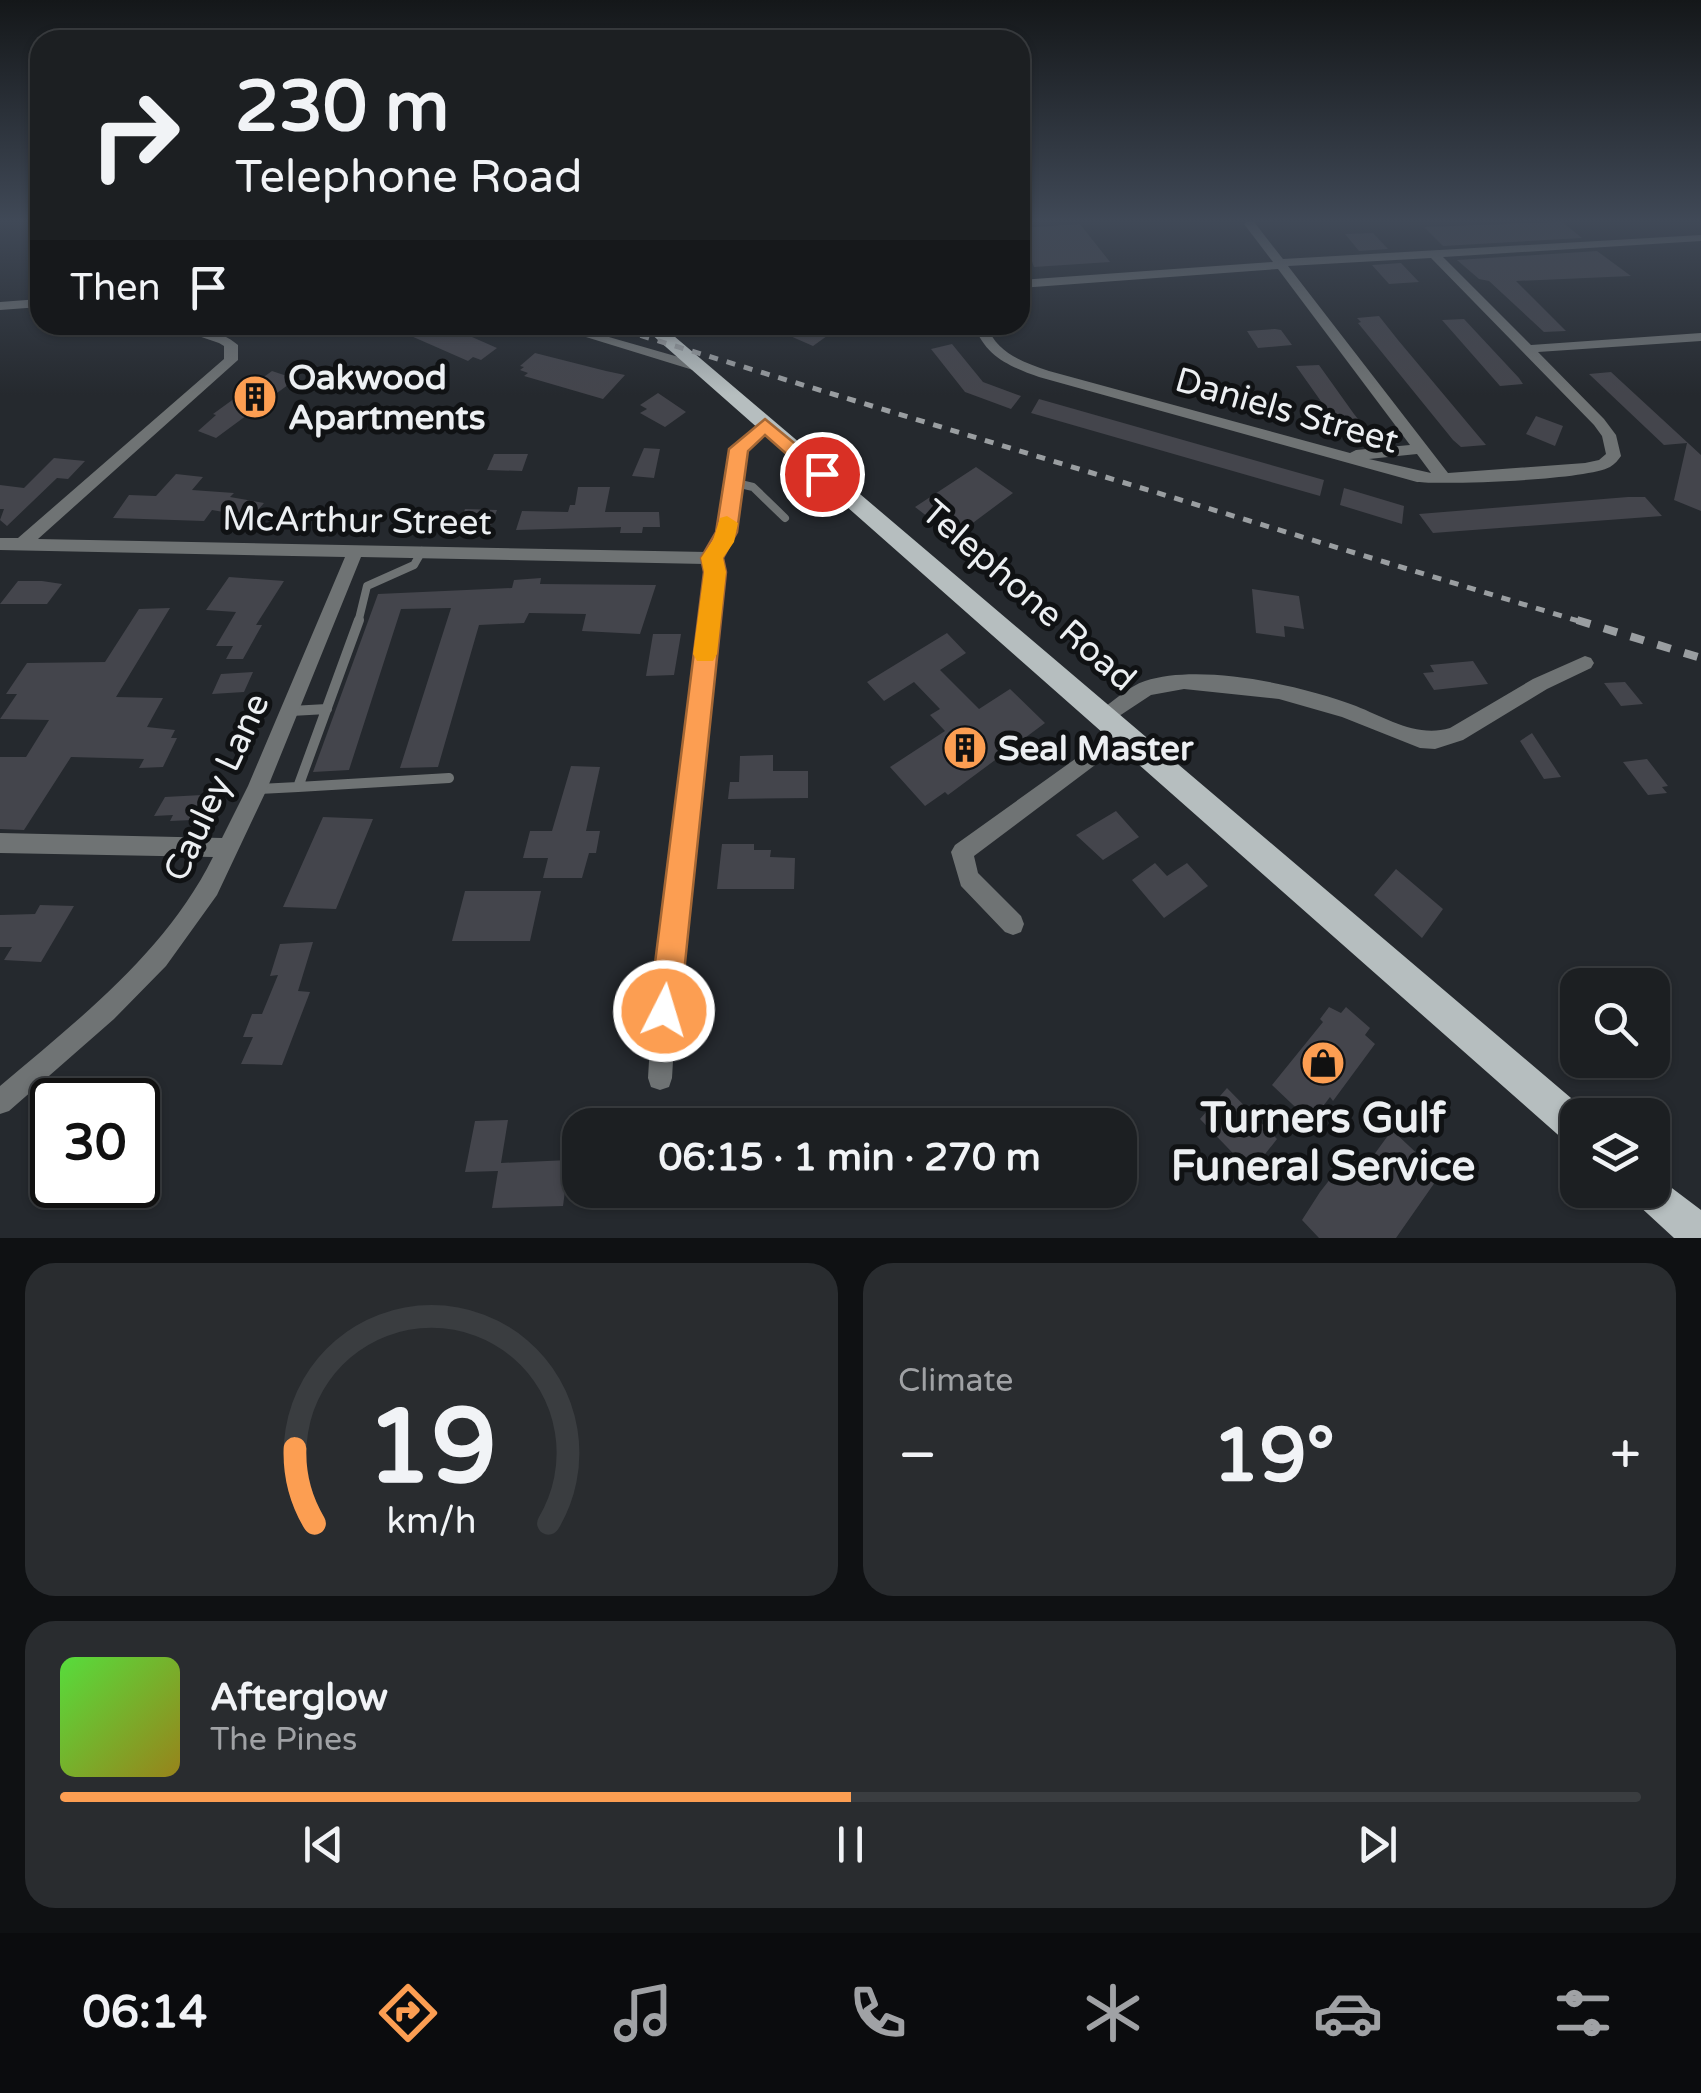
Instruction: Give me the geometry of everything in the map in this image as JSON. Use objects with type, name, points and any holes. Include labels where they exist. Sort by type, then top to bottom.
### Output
[{"type":"main road","name":"Telephone Road","points":[[661,335],[1560,1112]]},
{"type":"main road","points":[[1669,1208],[1701,1236]]},
{"type":"street","points":[[1030,283],[1075,280]]},
{"type":"street","points":[[1292,280],[1444,479]]},
{"type":"street","points":[[1459,280],[1526,349],[1701,337]]},
{"type":"street","points":[[0,306],[30,304]]},
{"type":"street","points":[[22,544],[231,360],[231,345],[207,335]]},
{"type":"street","points":[[588,335],[698,367]]},
{"type":"street","name":"Daniels Street","points":[[985,335],[990,347],[1010,362],[1417,477],[1444,479],[1604,464],[1614,456],[1609,435],[1526,349]]},
{"type":"street","points":[[660,1078],[666,977],[715,572],[712,558],[726,532],[738,449],[765,425]]},
{"type":"street","points":[[1341,456],[1420,449]]},
{"type":"street","name":"McArthur Street","points":[[0,544],[712,558]]},
{"type":"street","name":"Cauley Lane","points":[[0,1102],[106,1011],[158,958],[209,888],[257,789],[356,550]]},
{"type":"street","points":[[1013,924],[969,880],[962,852],[1115,724],[1146,688],[1184,681],[1280,691],[1435,741],[1456,734],[1584,663]]},
{"type":"street","points":[[0,843],[229,848]]},
{"type":"lane","points":[[732,482],[752,487],[785,518]]},
{"type":"lane","points":[[298,787],[367,586],[414,565],[422,551]]},
{"type":"lane","points":[[288,711],[327,709]]},
{"type":"lane","points":[[257,789],[449,778]]},
{"type":"building","points":[[1385,280],[1419,282],[1389,284]]},
{"type":"building","points":[[1483,280],[1544,280],[1516,281],[1566,331],[1544,332],[1489,281]]},
{"type":"building","points":[[1379,316],[1486,445],[1461,447],[1453,440],[1358,323],[1361,322],[1357,318]]},
{"type":"building","points":[[1464,319],[1523,384],[1500,386],[1442,320]]},
{"type":"building","points":[[1281,330],[1292,345],[1258,348],[1247,331]]},
{"type":"building","points":[[409,335],[468,335],[497,348],[481,360],[473,357],[468,361]]},
{"type":"building","points":[[788,335],[827,336],[813,346]]},
{"type":"building","points":[[952,344],[983,382],[1021,396],[1011,409],[965,392],[931,349]]},
{"type":"building","points":[[535,353],[625,375],[603,399],[524,376],[528,373],[520,370],[524,367],[520,366]]},
{"type":"building","points":[[1319,365],[1366,429],[1342,431],[1296,366]]},
{"type":"building","name":"Oakwood Apartments","points":[[272,371],[296,379],[216,438],[198,431],[216,415],[213,414]]},
{"type":"building","points":[[1611,372],[1701,455],[1701,511],[1674,500],[1687,443],[1664,445],[1589,374]]},
{"type":"building","points":[[658,393],[686,412],[665,427],[640,413],[647,409],[640,405]]},
{"type":"building","points":[[1039,399],[1324,480],[1320,496],[1031,413]]},
{"type":"building","points":[[1536,416],[1563,426],[1555,446],[1526,434]]},
{"type":"building","points":[[644,448],[660,449],[654,478],[632,476]]},
{"type":"building","points":[[494,454],[528,454],[522,471],[487,470]]},
{"type":"building","points":[[54,458],[85,461],[68,479],[57,478],[7,526],[0,520],[4,509],[0,509],[0,485],[24,488]]},
{"type":"building","points":[[976,467],[1013,493],[954,537],[915,507]]},
{"type":"building","points":[[176,474],[203,477],[192,490],[234,493],[230,497],[264,503],[252,517],[212,510],[204,521],[113,518],[129,495],[156,496]]},
{"type":"building","points":[[578,487],[610,487],[605,512],[659,512],[660,527],[643,527],[642,533],[620,533],[621,527],[516,530],[522,511],[568,512],[570,505],[575,505]]},
{"type":"building","points":[[1344,488],[1404,506],[1402,524],[1340,505]]},
{"type":"building","points":[[1645,497],[1662,516],[1433,533],[1419,514]]},
{"type":"building","points":[[465,509],[497,510],[491,525],[459,525]]},
{"type":"building","points":[[229,577],[284,581],[256,625],[262,625],[243,659],[226,659],[233,646],[216,646],[236,612],[206,610]]},
{"type":"building","points":[[541,578],[540,584],[656,585],[640,634],[582,631],[586,614],[529,613],[524,623],[479,625],[438,767],[400,768],[451,608],[401,609],[349,770],[313,772],[378,594],[512,588],[514,580]]},
{"type":"building","points":[[18,581],[62,584],[47,604],[0,604]]},
{"type":"building","points":[[1252,589],[1299,596],[1304,629],[1284,626],[1285,637],[1256,633]]},
{"type":"building","points":[[170,608],[116,697],[163,698],[147,727],[175,730],[171,738],[177,738],[163,767],[139,768],[144,759],[71,757],[24,830],[0,829],[0,757],[26,757],[49,720],[0,719],[17,694],[6,694],[27,663],[105,662],[139,609]]},
{"type":"building","name":"Seal Master","points":[[947,633],[966,653],[940,670],[979,709],[1010,689],[1045,723],[948,795],[945,792],[925,806],[890,767],[945,731],[930,715],[940,709],[914,682],[884,701],[867,682]]},
{"type":"building","points":[[653,634],[681,634],[674,675],[646,676]]},
{"type":"building","points":[[1473,661],[1488,684],[1434,690],[1423,673],[1434,672],[1430,665]]},
{"type":"building","points":[[253,672],[244,692],[212,694],[221,674]]},
{"type":"building","points":[[1625,682],[1643,704],[1621,706],[1604,683]]},
{"type":"building","points":[[1532,733],[1561,777],[1544,779],[1520,741]]},
{"type":"building","points":[[773,755],[773,771],[808,771],[808,798],[728,799],[730,782],[739,782],[740,756]]},
{"type":"building","points":[[1647,759],[1668,786],[1662,787],[1667,793],[1648,795],[1623,762]]},
{"type":"building","points":[[571,766],[600,767],[586,831],[600,831],[596,853],[589,853],[582,878],[543,878],[548,858],[523,858],[530,831],[552,831]]},
{"type":"building","points":[[202,795],[192,820],[170,821],[173,815],[154,816],[165,797]]},
{"type":"building","points":[[1116,811],[1139,837],[1103,860],[1076,835]]},
{"type":"building","points":[[323,817],[373,819],[336,909],[283,907]]},
{"type":"building","points":[[722,844],[754,844],[754,850],[771,850],[770,857],[795,858],[794,889],[717,889]]},
{"type":"building","points":[[1155,863],[1167,876],[1187,863],[1208,886],[1164,918],[1132,880]]},
{"type":"building","points":[[1396,869],[1443,909],[1422,938],[1374,895]]},
{"type":"building","points":[[465,891],[541,891],[530,941],[452,941]]},
{"type":"building","points":[[40,905],[74,906],[41,962],[4,960],[12,947],[0,947],[0,915],[35,914]]},
{"type":"building","points":[[313,942],[298,991],[310,992],[282,1065],[241,1064],[253,1037],[243,1037],[252,1014],[262,1014],[278,975],[270,976],[280,944]]},
{"type":"building","name":"Turners Gulf Funeral Service","points":[[1329,1007],[1341,1013],[1346,1007],[1370,1028],[1365,1035],[1375,1044],[1333,1101],[1330,1097],[1311,1122],[1272,1085],[1323,1022],[1320,1019]]},
{"type":"building","points":[[1227,1088],[1277,1139],[1251,1172],[1200,1119]]},
{"type":"building","points":[[508,1120],[501,1163],[562,1160],[562,1206],[492,1208],[498,1171],[465,1172],[475,1121]]},
{"type":"building","points":[[1392,1130],[1440,1175],[1396,1238],[1319,1238],[1302,1220],[1320,1192],[1338,1169],[1350,1181],[1357,1171],[1360,1174]]},
{"type":"railway","points":[[639,335],[1585,623]]},
{"type":"railway","points":[[1577,620],[1701,658]]},
{"type":"slow traffic","points":[[705,654],[715,572],[712,558],[723,542],[727,523]]},
{"type":"place","name":"Oakwood Apartments","points":[[255,397]]},
{"type":"place","name":"Seal Master","points":[[965,748]]},
{"type":"place","name":"Turners Gulf Funeral Service","points":[[1323,1063]]},
{"type":"route","points":[[664,1011],[715,572],[712,558],[726,532],[738,449],[765,425],[822,474]]}]
